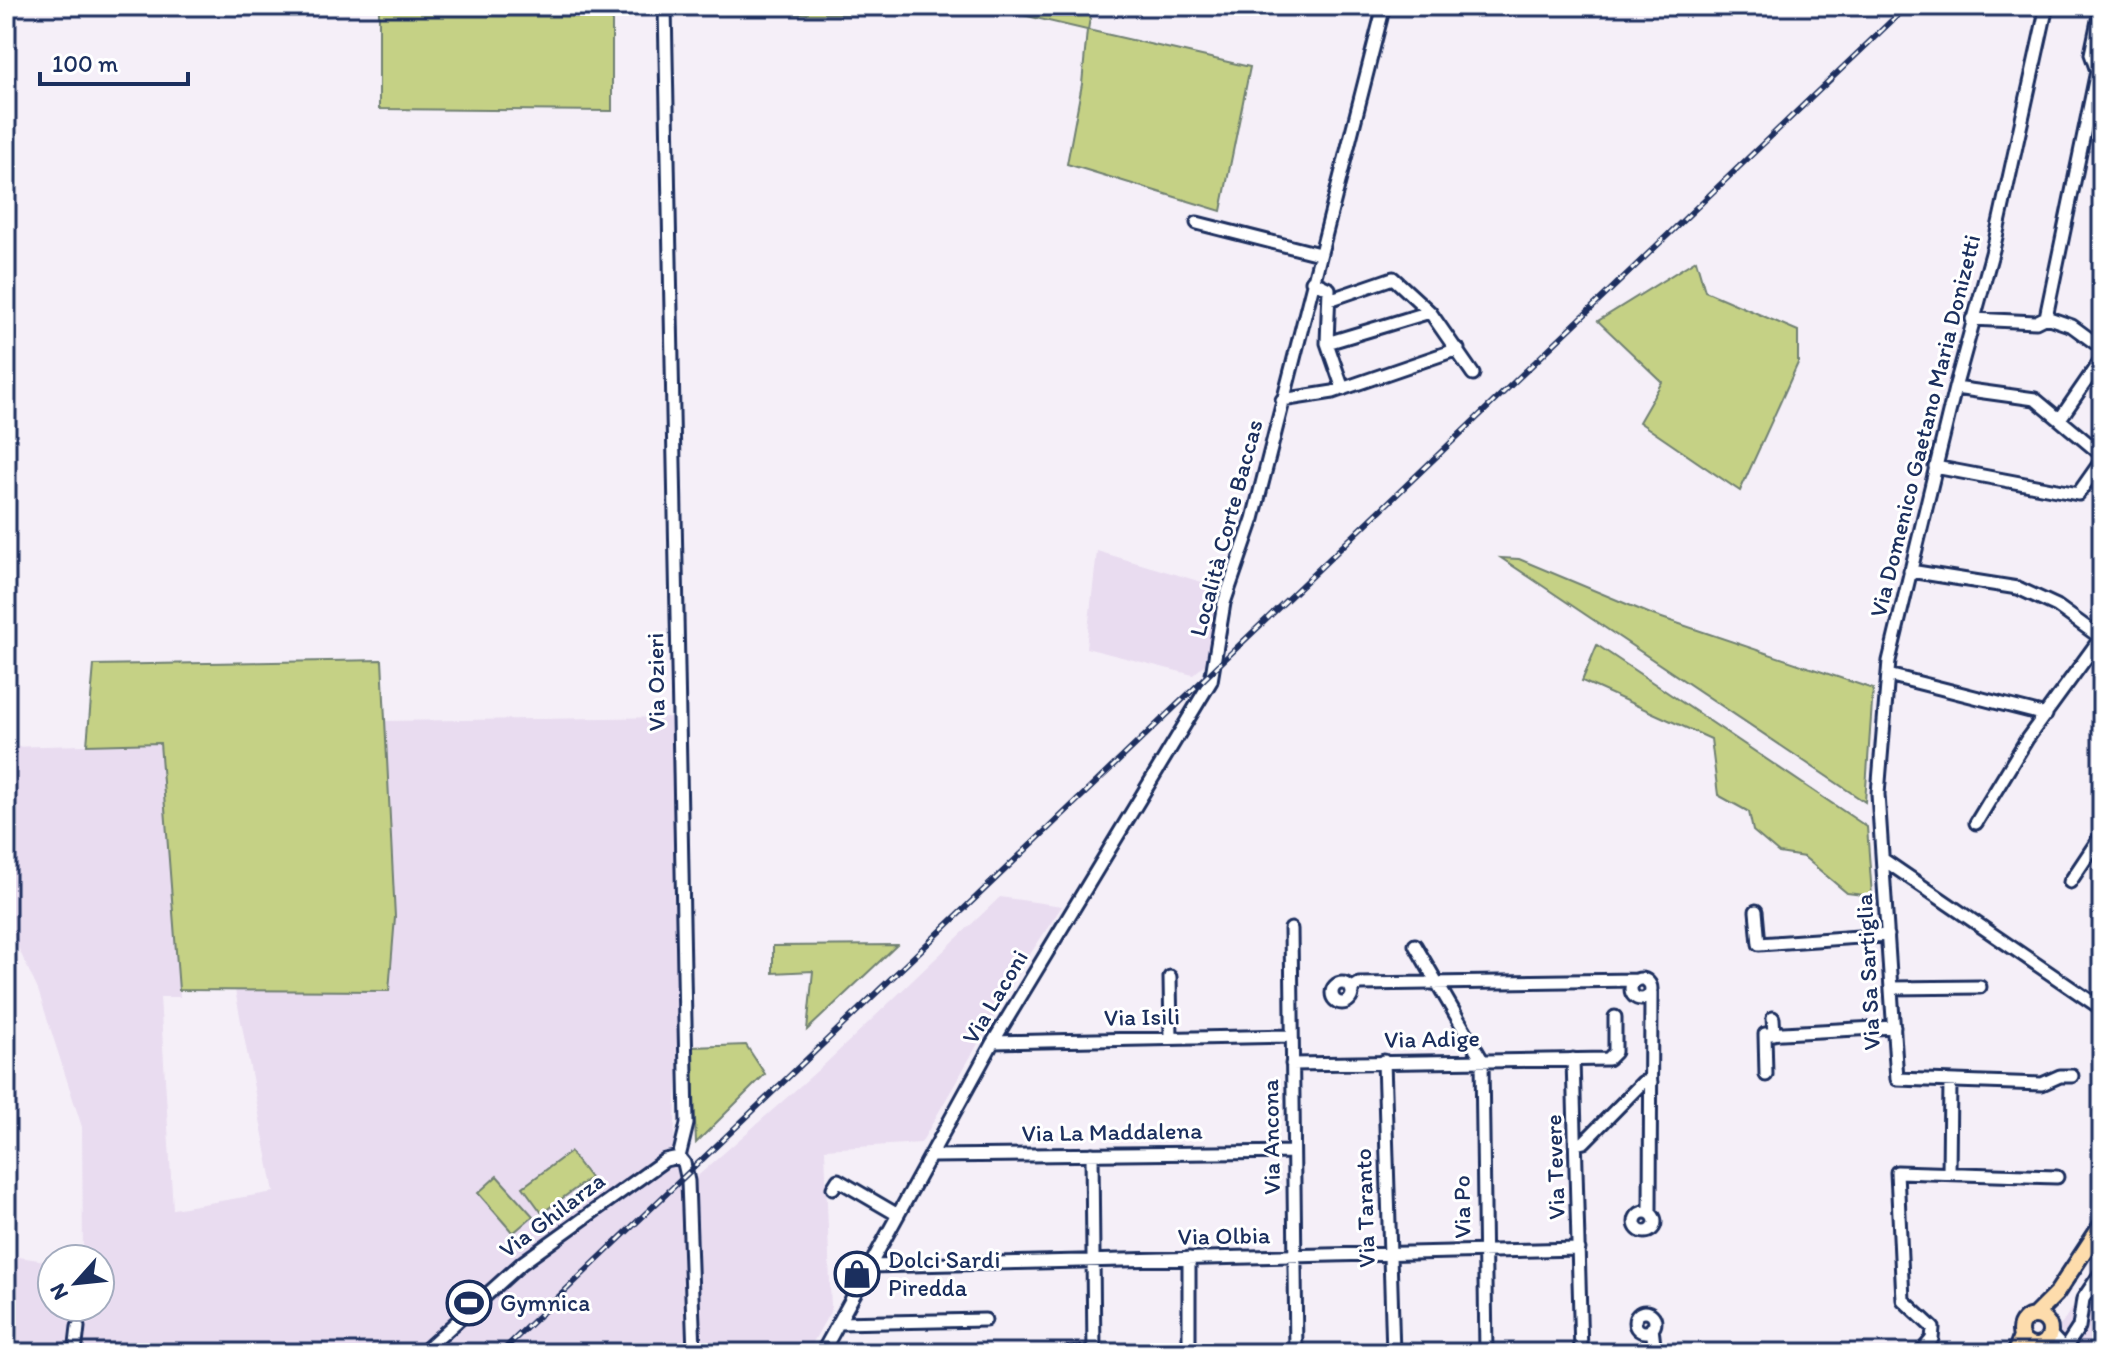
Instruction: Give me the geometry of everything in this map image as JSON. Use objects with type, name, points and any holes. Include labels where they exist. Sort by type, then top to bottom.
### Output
[{"type":"main road","points":[[2015,1353],[2036,1336],[2056,1294],[2102,1224]]},
{"type":"street","name":"Via Ozieri","points":[[665,6],[687,1124],[679,1157],[684,1163],[688,1181],[694,1353]]},
{"type":"street","name":"Località Corte Baccas","points":[[1214,668],[1224,603],[1253,519],[1384,6]]},
{"type":"street","name":"Via Domenico Gaetano Maria Donizetti","points":[[1884,860],[1878,794],[1888,675],[1935,467],[1972,319],[1994,246],[2047,6]]},
{"type":"street","points":[[2046,317],[2100,71],[2091,54],[2101,6]]},
{"type":"street","points":[[1197,223],[1319,254]]},
{"type":"street","points":[[1329,300],[1393,278],[1430,312],[1473,374]]},
{"type":"street","points":[[1312,281],[1329,289],[1327,343],[1343,389]]},
{"type":"street","points":[[1327,343],[1430,312]]},
{"type":"street","points":[[1972,319],[2036,322],[2046,317],[2072,326],[2102,348]]},
{"type":"street","name":"Località Corte Baccas","points":[[1282,400],[1343,389],[1458,349]]},
{"type":"street","points":[[2060,419],[2102,358]]},
{"type":"street","points":[[1935,467],[2078,494],[2102,457],[2035,399],[1955,388]]},
{"type":"street","points":[[1910,571],[2018,588],[2057,606],[2102,637],[2046,715],[1976,823]]},
{"type":"street","name":"Via Laconi","points":[[822,1353],[993,1042],[1190,718],[1214,668]]},
{"type":"street","points":[[1888,675],[2046,715]]},
{"type":"street","points":[[2070,882],[2102,834]]},
{"type":"street","points":[[1884,860],[2102,1009]]},
{"type":"street","name":"Via Sa Sartiglia","points":[[1884,860],[1897,1079],[1950,1082]]},
{"type":"street","points":[[1756,911],[1759,944],[1888,935]]},
{"type":"street","name":"Via Ancona","points":[[1291,929],[1296,1353]]},
{"type":"street","points":[[1415,945],[1482,1060]]},
{"type":"street","points":[[1170,977],[1171,1038]]},
{"type":"street","points":[[1351,989],[1359,984],[1622,978],[1634,984],[1646,995],[1652,1007],[1650,1213]]},
{"type":"street","points":[[1634,984],[1648,981],[1646,995]]},
{"type":"street","points":[[1891,988],[1980,987]]},
{"type":"street","points":[[1573,1059],[1608,1059],[1615,1052],[1615,1017]]},
{"type":"street","points":[[1773,1018],[1774,1034]]},
{"type":"street","points":[[1766,1075],[1765,1034],[1894,1027]]},
{"type":"street","name":"Via Isili","points":[[993,1042],[1292,1036]]},
{"type":"street","name":"Via Adige","points":[[1292,1064],[1573,1059]]},
{"type":"street","name":"Via Tevere","points":[[1573,1059],[1581,1353]]},
{"type":"street","name":"Via Po","points":[[1482,1060],[1486,1353]]},
{"type":"street","name":"Via Taranto","points":[[1384,1061],[1393,1353]]},
{"type":"street","points":[[1949,1174],[1950,1082],[2042,1084],[2060,1076],[2072,1076]]},
{"type":"street","points":[[1576,1144],[1584,1142],[1643,1082],[1651,1082]]},
{"type":"street","name":"Via La Maddalena","points":[[931,1156],[1293,1152]]},
{"type":"street","points":[[1068,1353],[1094,1352],[1092,1154]]},
{"type":"street","name":"Via Ghilarza","points":[[422,1353],[522,1263],[665,1160],[679,1157]]},
{"type":"street","points":[[1920,1353],[1932,1339],[1933,1328],[1903,1300],[1897,1172],[2057,1177]]},
{"type":"street","points":[[833,1188],[838,1180],[898,1215]]},
{"type":"street","name":"Via Olbia","points":[[870,1266],[1579,1249]]},
{"type":"street","points":[[1189,1258],[1189,1353]]},
{"type":"street","points":[[2036,1336],[2062,1350],[2079,1327],[2083,1299],[2102,1271]]},
{"type":"street","points":[[838,1323],[985,1320]]},
{"type":"street","points":[[75,1353],[78,1327]]},
{"type":"street","points":[[1652,1328],[1655,1353]]},
{"type":"shaded area","points":[[1097,551],[1222,588],[1208,662],[1193,675],[1086,648]]},
{"type":"shaded area","points":[[674,717],[686,900],[674,1142],[684,1188],[825,1064],[1000,897],[1062,906],[1025,962],[921,1143],[825,1149],[831,1310],[807,1353],[6,1353],[6,1255],[36,1260],[36,1323],[116,1323],[116,1243],[83,1243],[82,1127],[38,990],[6,922],[6,747],[160,743],[180,997],[160,997],[173,1209],[274,1192],[235,990],[389,991],[395,917],[384,721]]},
{"type":"shaded area","points":[[2102,1263],[2102,1353],[2042,1353]]},
{"type":"green space","points":[[728,6],[854,6],[852,14],[726,14]]},
{"type":"green space","points":[[985,6],[1092,6],[1088,30],[1250,67],[1221,211],[1067,164],[1082,84],[1087,30]]},
{"type":"green space","points":[[379,9],[612,15],[612,111],[379,109]]},
{"type":"green space","points":[[1696,260],[1705,291],[1798,331],[1798,363],[1740,491],[1639,422],[1662,382],[1598,321]]},
{"type":"green space","points":[[1501,558],[1519,559],[1653,615],[1873,689],[1865,802]]},
{"type":"green space","points":[[1597,645],[1867,827],[1872,896],[1847,893],[1804,857],[1779,853],[1753,831],[1749,812],[1718,795],[1711,739],[1582,681]]},
{"type":"green space","points":[[382,660],[395,917],[389,991],[179,990],[160,743],[87,745],[94,665]]},
{"type":"green space","points":[[897,945],[807,1030],[813,971],[773,973],[773,946]]},
{"type":"green space","points":[[746,1045],[765,1074],[696,1143],[692,1047]]},
{"type":"green space","points":[[570,1152],[590,1178],[542,1213],[523,1187]]},
{"type":"green space","points":[[497,1176],[533,1216],[513,1233],[478,1193]]},
{"type":"railway","points":[[500,1353],[1907,6]]},
{"type":"place","name":"Dolci Sardi Piredda","points":[[857,1274]]},
{"type":"place","name":"Gymnica","points":[[469,1303]]}]
